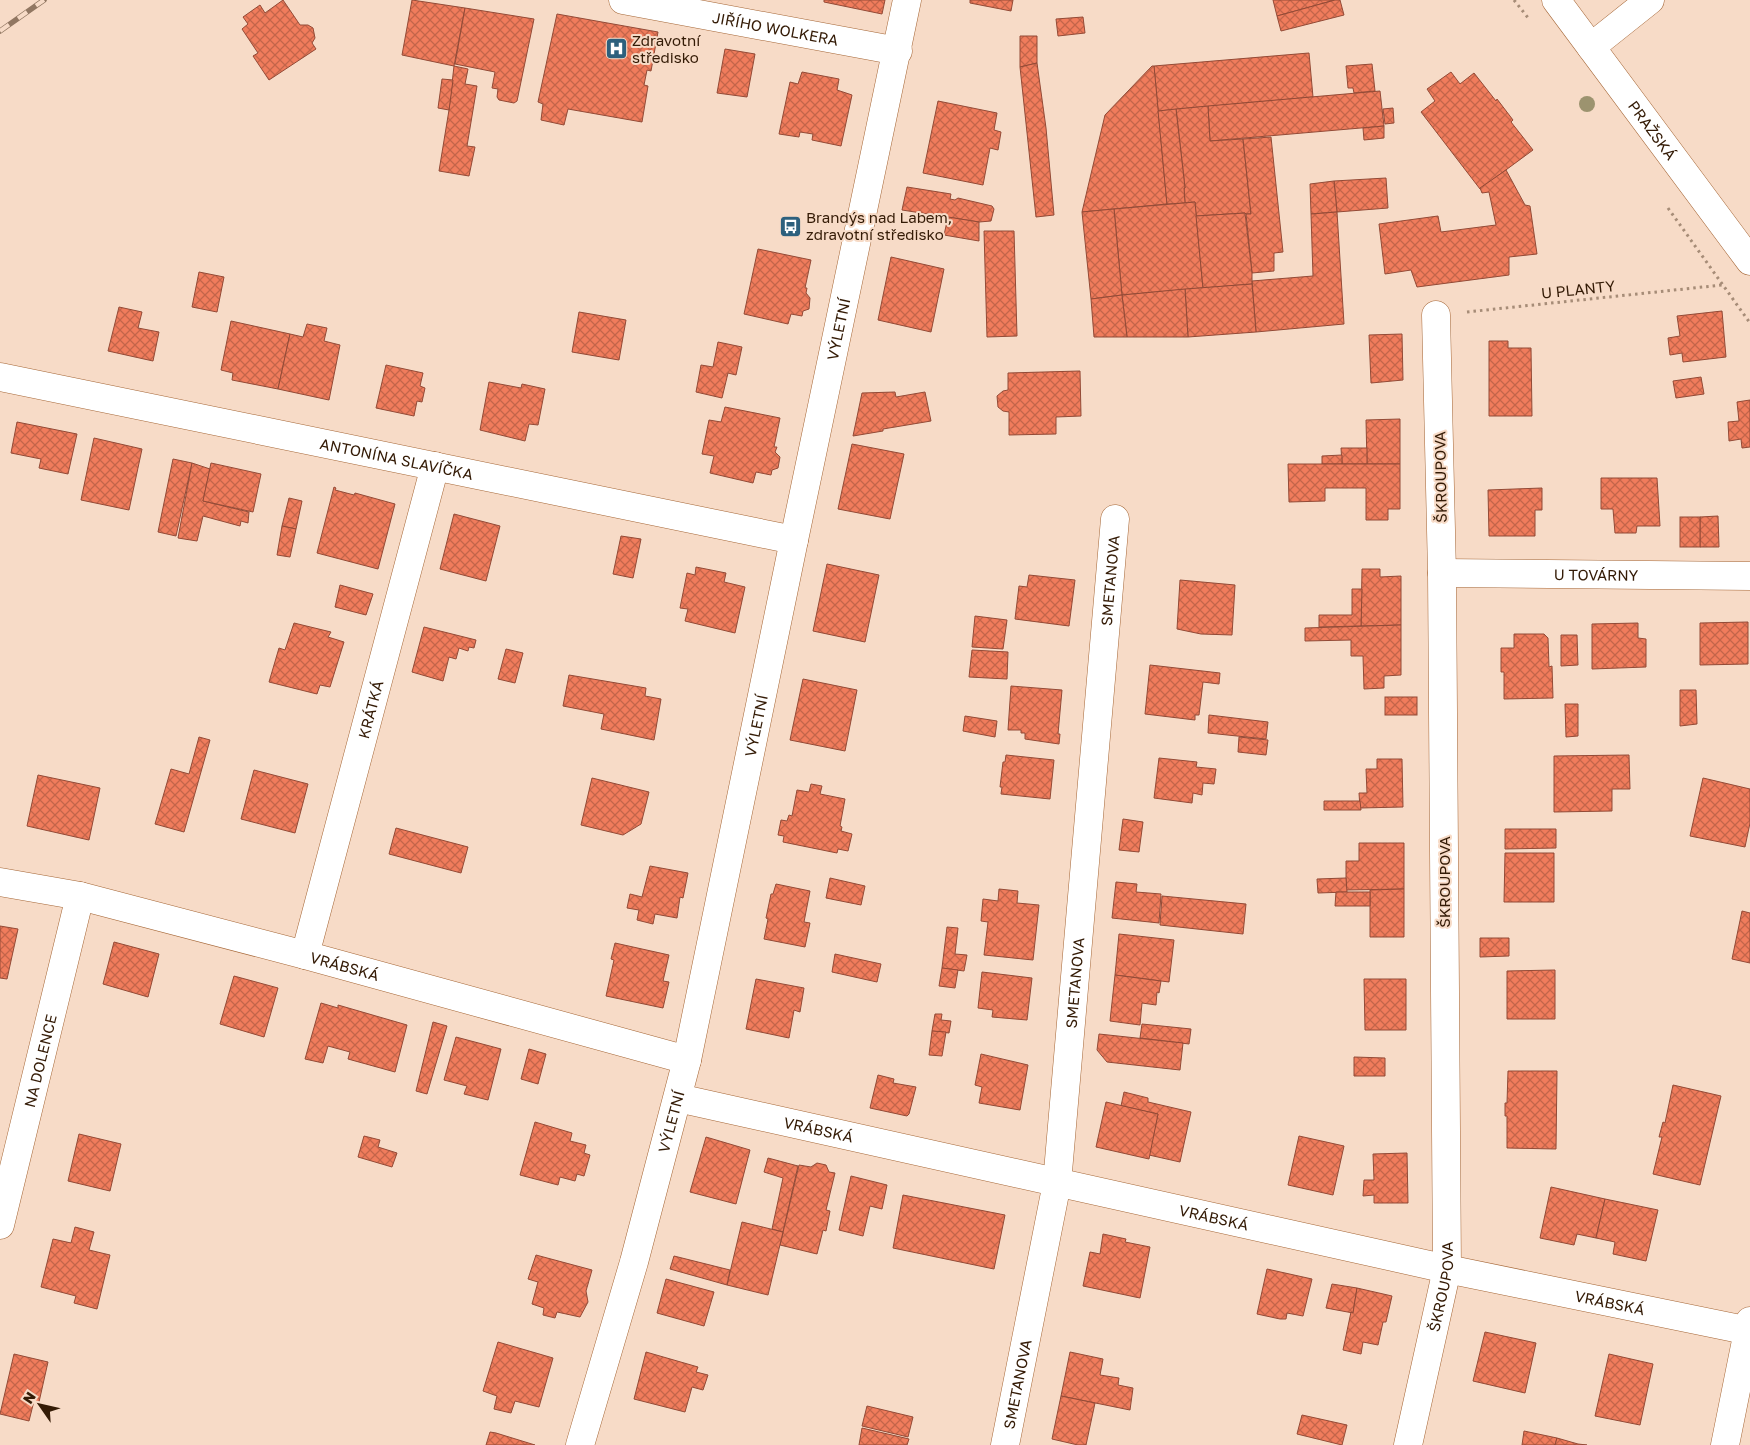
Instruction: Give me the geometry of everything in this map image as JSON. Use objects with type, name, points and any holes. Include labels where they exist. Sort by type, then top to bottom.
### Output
[{"type":"street","name":"JIŘÍHO WOLKERA","points":[[623,0],[898,51]]},
{"type":"street","name":"VÝLETNÍ","points":[[580,1445],[634,1262],[687,1060],[794,540],[898,51],[907,0]]},
{"type":"street","name":"PRAŽSKÁ","points":[[1556,0],[1750,261]]},
{"type":"street","points":[[1592,47],[1650,0]]},
{"type":"street","name":"ŠKROUPOVA","points":[[1408,1445],[1447,1269],[1442,573],[1436,315]]},
{"type":"street","name":"ANTONÍNA SLAVÍČKA","points":[[0,377],[794,540]]},
{"type":"street","name":"KRÁTKÁ","points":[[305,955],[436,466]]},
{"type":"street","name":"SMETANOVA","points":[[1005,1445],[1058,1183],[1115,519]]},
{"type":"street","name":"U TOVÁRNY","points":[[1442,573],[1750,576]]},
{"type":"street","name":"VRÁBSKÁ","points":[[0,882],[80,896],[305,955],[687,1060]]},
{"type":"street","name":"NA DOLENCE","points":[[0,1225],[80,896]]},
{"type":"street","name":"VRÁBSKÁ","points":[[678,1098],[1447,1269],[1749,1328]]},
{"type":"street","points":[[1725,1445],[1749,1328]]},
{"type":"path","name":"U PLANTY","points":[[1436,315],[1723,285]]},
{"type":"building","points":[[283,0],[300,25],[308,25],[313,28],[315,38],[312,43],[316,49],[269,80],[253,56],[258,53],[242,29],[248,24],[243,17],[260,5],[265,13]]},
{"type":"building","points":[[412,0],[465,8],[454,66],[402,55]]},
{"type":"building","points":[[824,0],[885,0],[882,14],[824,2]]},
{"type":"building","points":[[970,0],[1013,0],[1011,11],[970,3]]},
{"type":"building","points":[[1273,0],[1335,0],[1277,16]]},
{"type":"building","points":[[1340,0],[1344,15],[1281,31],[1277,16]]},
{"type":"building","points":[[465,8],[534,19],[517,101],[514,103],[499,100],[497,97],[498,89],[492,88],[495,72],[455,64]]},
{"type":"building","points":[[557,14],[658,32],[651,71],[647,70],[644,85],[648,86],[642,122],[568,109],[564,125],[541,120],[543,104],[538,102]]},
{"type":"building","points":[[1083,17],[1085,33],[1058,36],[1056,19]]},
{"type":"building","points":[[1020,36],[1037,36],[1037,63],[1020,67]]},
{"type":"building","points":[[725,49],[755,54],[747,97],[717,93]]},
{"type":"building","points":[[1309,53],[1313,97],[1158,111],[1154,66]]},
{"type":"building","points":[[1037,63],[1046,128],[1054,215],[1036,217],[1020,67]]},
{"type":"building","points":[[1372,64],[1375,91],[1354,93],[1353,88],[1348,88],[1346,66]]},
{"type":"building","points":[[454,66],[468,69],[465,84],[477,86],[467,146],[475,147],[469,176],[439,171]]},
{"type":"building","points":[[1154,66],[1167,204],[1082,212],[1105,115]]},
{"type":"building","points":[[802,72],[839,79],[837,90],[852,95],[841,146],[812,140],[813,134],[800,132],[799,137],[779,134],[790,82],[798,84]]},
{"type":"building","points":[[1451,72],[1460,84],[1474,73],[1496,101],[1497,99],[1513,120],[1511,122],[1533,150],[1480,189],[1421,112],[1435,101],[1427,89]]},
{"type":"building","points":[[442,79],[453,80],[449,110],[438,108]]},
{"type":"building","points":[[1380,91],[1384,126],[1210,141],[1208,106]]},
{"type":"building","points":[[938,101],[997,113],[994,130],[1001,132],[998,150],[990,148],[983,185],[923,173]]},
{"type":"building","points":[[1208,106],[1210,141],[1243,139],[1251,214],[1196,216],[1195,202],[1185,203],[1176,109]]},
{"type":"building","points":[[1393,108],[1394,123],[1385,124],[1383,109]]},
{"type":"building","points":[[1176,109],[1185,203],[1167,204],[1158,111]]},
{"type":"building","points":[[1384,126],[1384,138],[1364,140],[1363,128]]},
{"type":"building","points":[[1271,137],[1283,252],[1274,253],[1274,271],[1252,273],[1246,214],[1251,214],[1243,139]]},
{"type":"building","points":[[1506,170],[1525,205],[1530,206],[1537,254],[1509,257],[1509,275],[1417,287],[1411,270],[1385,274],[1379,224],[1438,216],[1441,232],[1496,225],[1489,192],[1482,193],[1480,188]]},
{"type":"building","points":[[1386,178],[1388,208],[1337,212],[1334,181]]},
{"type":"building","points":[[1334,181],[1337,212],[1311,214],[1310,184]]},
{"type":"building","points":[[907,187],[951,194],[950,199],[955,200],[958,198],[992,206],[994,209],[991,221],[979,222],[902,210]]},
{"type":"building","points":[[1195,202],[1203,288],[1122,295],[1114,209]]},
{"type":"building","points":[[1114,209],[1122,295],[1091,299],[1082,212]]},
{"type":"building","points":[[1337,212],[1344,324],[1256,332],[1252,281],[1313,276],[1311,214]]},
{"type":"building","points":[[1245,213],[1252,284],[1203,288],[1196,216]]},
{"type":"building","points":[[948,217],[979,222],[979,241],[944,235]]},
{"type":"building","points":[[984,231],[1014,231],[1017,336],[987,337]]},
{"type":"building","points":[[758,249],[811,260],[805,288],[807,288],[806,293],[810,298],[809,309],[803,311],[802,316],[791,314],[788,324],[744,314]]},
{"type":"building","points":[[891,257],[944,269],[931,332],[878,320]]},
{"type":"building","points":[[199,272],[224,277],[217,312],[192,307]]},
{"type":"building","points":[[1252,284],[1256,332],[1188,337],[1185,289]]},
{"type":"building","points":[[1185,289],[1188,337],[1127,337],[1122,295]]},
{"type":"building","points":[[1122,295],[1127,337],[1094,337],[1091,299]]},
{"type":"building","points":[[119,307],[142,312],[138,328],[159,332],[153,361],[108,351]]},
{"type":"building","points":[[1722,311],[1726,357],[1683,362],[1682,353],[1670,355],[1668,338],[1680,336],[1677,316]]},
{"type":"building","points":[[579,312],[626,320],[619,360],[572,352]]},
{"type":"building","points":[[231,321],[290,334],[278,389],[232,380],[233,373],[221,370]]},
{"type":"building","points":[[307,324],[327,328],[324,341],[340,345],[329,400],[278,389],[290,334],[303,337]]},
{"type":"building","points":[[1402,334],[1403,380],[1371,383],[1369,335]]},
{"type":"building","points":[[1489,341],[1508,341],[1508,348],[1531,348],[1532,416],[1489,416]]},
{"type":"building","points":[[718,342],[742,347],[736,375],[728,373],[722,398],[696,392],[701,365],[713,367]]},
{"type":"building","points":[[386,365],[423,373],[420,386],[425,388],[422,402],[417,401],[414,416],[376,408]]},
{"type":"building","points":[[1080,371],[1081,416],[1056,417],[1056,434],[1009,435],[1009,412],[1003,411],[998,407],[997,396],[1003,391],[1008,390],[1008,373]]},
{"type":"building","points":[[1701,377],[1704,394],[1676,398],[1673,381]]},
{"type":"building","points":[[489,382],[521,388],[522,384],[545,389],[538,425],[529,424],[525,441],[480,430]]},
{"type":"building","points":[[895,392],[896,397],[925,392],[931,421],[853,436],[862,393]]},
{"type":"building","points":[[1750,400],[1750,447],[1742,448],[1741,439],[1729,441],[1728,422],[1739,421],[1737,402]]},
{"type":"building","points":[[725,407],[780,418],[774,447],[777,447],[775,452],[780,457],[778,468],[772,470],[771,475],[756,472],[753,483],[710,473],[714,456],[702,454],[709,420],[721,422]]},
{"type":"building","points":[[1400,419],[1400,464],[1367,464],[1366,420]]},
{"type":"building","points":[[17,422],[77,434],[68,474],[39,468],[41,459],[11,453]]},
{"type":"building","points":[[94,438],[142,449],[129,510],[81,500]]},
{"type":"building","points":[[852,444],[904,454],[890,519],[838,509]]},
{"type":"building","points":[[1341,448],[1367,448],[1367,464],[1342,464]]},
{"type":"building","points":[[1342,455],[1342,464],[1322,464],[1322,456]]},
{"type":"building","points":[[173,459],[192,463],[176,536],[158,532]]},
{"type":"building","points":[[192,463],[210,469],[203,501],[249,512],[248,523],[241,521],[240,526],[203,516],[197,541],[178,538]]},
{"type":"building","points":[[211,463],[261,474],[253,512],[203,501]]},
{"type":"building","points":[[1288,464],[1400,464],[1400,509],[1388,509],[1388,520],[1366,520],[1366,488],[1325,488],[1325,501],[1289,502]]},
{"type":"building","points":[[1601,478],[1657,478],[1660,526],[1637,526],[1636,533],[1615,533],[1613,509],[1601,509]]},
{"type":"building","points":[[334,487],[336,488],[335,490],[354,495],[355,493],[395,504],[378,569],[317,553]]},
{"type":"building","points":[[1542,488],[1542,510],[1535,510],[1535,536],[1489,536],[1488,490]]},
{"type":"building","points":[[289,498],[302,501],[296,529],[282,526]]},
{"type":"building","points":[[454,514],[500,526],[486,581],[440,569]]},
{"type":"building","points":[[1718,516],[1719,547],[1700,547],[1700,517]]},
{"type":"building","points":[[1680,517],[1700,517],[1700,547],[1680,547]]},
{"type":"building","points":[[282,526],[296,529],[290,557],[277,555]]},
{"type":"building","points":[[621,536],[641,539],[633,578],[613,574]]},
{"type":"building","points":[[827,564],[879,575],[865,642],[813,631]]},
{"type":"building","points":[[696,567],[726,573],[724,582],[745,587],[735,633],[685,621],[688,609],[680,608],[687,573],[695,575]]},
{"type":"building","points":[[1362,569],[1380,569],[1380,577],[1401,576],[1401,625],[1361,626]]},
{"type":"building","points":[[1029,575],[1075,580],[1069,626],[1015,619],[1019,586],[1027,587]]},
{"type":"building","points":[[1180,580],[1235,585],[1232,635],[1201,634],[1177,629]]},
{"type":"building","points":[[340,585],[373,594],[366,615],[335,607]]},
{"type":"building","points":[[1352,589],[1362,589],[1361,626],[1319,627],[1319,615],[1352,615]]},
{"type":"building","points":[[975,616],[1007,620],[1003,649],[972,647]]},
{"type":"building","points":[[1748,622],[1748,664],[1700,665],[1700,623]]},
{"type":"building","points":[[294,623],[331,632],[328,637],[344,642],[330,687],[320,685],[317,694],[269,682],[279,648],[285,650]]},
{"type":"building","points":[[1638,623],[1638,638],[1646,639],[1646,667],[1592,669],[1592,624]]},
{"type":"building","points":[[1401,625],[1401,675],[1384,676],[1384,688],[1364,689],[1363,656],[1351,656],[1351,640],[1305,641],[1305,628]]},
{"type":"building","points":[[424,627],[476,640],[474,648],[469,647],[468,651],[459,648],[456,659],[449,657],[443,681],[412,672]]},
{"type":"building","points":[[1514,634],[1544,634],[1548,638],[1549,667],[1552,666],[1553,698],[1504,699],[1504,672],[1501,672],[1501,648],[1514,648]]},
{"type":"building","points":[[1561,635],[1577,635],[1578,665],[1561,666]]},
{"type":"building","points":[[506,649],[523,653],[515,683],[498,679]]},
{"type":"building","points":[[972,650],[1008,652],[1007,679],[969,677]]},
{"type":"building","points":[[1150,665],[1220,673],[1219,684],[1203,682],[1199,715],[1195,715],[1195,720],[1145,714]]},
{"type":"building","points":[[569,675],[646,688],[645,696],[661,699],[654,740],[601,729],[604,714],[563,706]]},
{"type":"building","points":[[803,679],[857,690],[845,751],[790,740]]},
{"type":"building","points":[[1011,686],[1062,690],[1058,734],[1060,734],[1059,744],[1025,739],[1025,733],[1021,733],[1021,730],[1008,730]]},
{"type":"building","points":[[1680,690],[1696,690],[1697,724],[1680,726]]},
{"type":"building","points":[[1385,697],[1417,697],[1417,715],[1385,715]]},
{"type":"building","points":[[1565,704],[1578,704],[1578,736],[1566,737]]},
{"type":"building","points":[[1209,715],[1268,722],[1266,739],[1208,733]]},
{"type":"building","points":[[965,716],[997,721],[995,737],[963,731]]},
{"type":"building","points":[[199,737],[210,740],[184,832],[155,824],[171,769],[189,774]]},
{"type":"building","points":[[1239,737],[1268,740],[1266,755],[1238,752]]},
{"type":"building","points":[[1006,755],[1054,760],[1050,799],[1001,794],[1003,762],[1005,762]]},
{"type":"building","points":[[1629,755],[1630,789],[1612,789],[1612,811],[1554,812],[1554,756]]},
{"type":"building","points":[[1159,758],[1197,762],[1196,767],[1216,769],[1214,784],[1203,783],[1202,795],[1193,793],[1192,803],[1154,798]]},
{"type":"building","points":[[1377,759],[1402,759],[1403,807],[1360,808],[1359,793],[1367,793],[1366,769],[1377,769]]},
{"type":"building","points":[[254,770],[308,784],[295,833],[241,819]]},
{"type":"building","points":[[38,775],[100,788],[89,840],[27,826]]},
{"type":"building","points":[[592,778],[649,792],[641,824],[623,835],[581,825]]},
{"type":"building","points":[[1703,778],[1750,789],[1750,823],[1745,847],[1690,836]]},
{"type":"building","points":[[811,784],[822,786],[820,794],[845,799],[840,826],[842,827],[841,831],[852,834],[848,851],[838,849],[837,853],[783,842],[784,836],[778,835],[781,820],[787,821],[789,815],[792,816],[797,790],[809,792]]},
{"type":"building","points":[[1324,801],[1360,801],[1361,810],[1324,810]]},
{"type":"building","points":[[1123,819],[1143,822],[1139,852],[1119,850]]},
{"type":"building","points":[[396,828],[468,847],[461,873],[389,854]]},
{"type":"building","points":[[1505,829],[1556,829],[1556,848],[1505,849]]},
{"type":"building","points":[[1359,843],[1404,843],[1404,889],[1346,890],[1346,861],[1359,861]]},
{"type":"building","points":[[1505,853],[1554,853],[1554,902],[1504,902]]},
{"type":"building","points":[[650,866],[688,873],[683,898],[680,897],[677,918],[655,914],[653,924],[637,920],[639,910],[627,908],[630,894],[642,897]]},
{"type":"building","points":[[830,878],[865,886],[861,905],[826,898]]},
{"type":"building","points":[[1346,878],[1347,892],[1318,893],[1317,879]]},
{"type":"building","points":[[1116,882],[1137,884],[1136,892],[1161,894],[1159,923],[1112,918]]},
{"type":"building","points":[[776,884],[810,891],[804,922],[810,923],[805,947],[764,939],[771,894],[773,894]]},
{"type":"building","points":[[999,889],[1018,891],[1017,903],[1039,905],[1033,960],[984,955],[988,922],[981,921],[983,899],[998,901]]},
{"type":"building","points":[[1404,889],[1404,937],[1370,937],[1370,890]]},
{"type":"building","points":[[1336,892],[1370,892],[1370,906],[1335,906]]},
{"type":"building","points":[[1162,896],[1246,904],[1243,934],[1160,925]]},
{"type":"building","points":[[1742,911],[1750,913],[1750,963],[1732,959]]},
{"type":"building","points":[[0,926],[18,929],[7,979],[0,978]]},
{"type":"building","points":[[947,927],[958,928],[955,954],[967,955],[964,971],[942,968]]},
{"type":"building","points":[[1119,934],[1174,940],[1169,982],[1115,975]]},
{"type":"building","points":[[1480,938],[1509,938],[1509,956],[1480,957]]},
{"type":"building","points":[[114,942],[159,954],[148,997],[103,984]]},
{"type":"building","points":[[615,943],[669,955],[663,981],[669,982],[663,1008],[606,996],[614,960],[611,959]]},
{"type":"building","points":[[835,954],[881,964],[877,982],[832,972]]},
{"type":"building","points":[[942,968],[958,970],[955,988],[939,986]]},
{"type":"building","points":[[1555,970],[1555,1019],[1507,1019],[1507,971]]},
{"type":"building","points":[[982,972],[1032,978],[1027,1020],[992,1017],[993,1010],[978,1008]]},
{"type":"building","points":[[1115,975],[1161,981],[1159,993],[1157,992],[1156,1005],[1142,1003],[1140,1025],[1110,1021]]},
{"type":"building","points":[[234,976],[278,988],[264,1037],[220,1024]]},
{"type":"building","points":[[756,979],[804,988],[800,1012],[794,1010],[789,1038],[746,1029]]},
{"type":"building","points":[[1364,979],[1406,979],[1406,1030],[1365,1030]]},
{"type":"building","points":[[321,1003],[338,1008],[338,1005],[407,1025],[395,1072],[348,1059],[350,1052],[328,1046],[323,1063],[305,1059]]},
{"type":"building","points":[[935,1014],[942,1014],[941,1020],[951,1021],[949,1033],[932,1031]]},
{"type":"building","points":[[433,1022],[447,1026],[427,1094],[416,1091]]},
{"type":"building","points":[[1142,1024],[1191,1029],[1189,1044],[1140,1038]]},
{"type":"building","points":[[932,1031],[946,1032],[942,1056],[929,1055]]},
{"type":"building","points":[[1099,1034],[1183,1043],[1180,1070],[1107,1062],[1097,1050]]},
{"type":"building","points":[[456,1037],[501,1049],[488,1100],[464,1094],[467,1086],[444,1080]]},
{"type":"building","points":[[529,1049],[546,1054],[538,1084],[521,1079]]},
{"type":"building","points":[[981,1054],[1028,1065],[1020,1110],[979,1103],[982,1087],[975,1085]]},
{"type":"building","points":[[1354,1057],[1385,1058],[1385,1076],[1354,1076]]},
{"type":"building","points":[[1508,1071],[1557,1071],[1556,1149],[1507,1148],[1505,1103],[1507,1103]]},
{"type":"building","points":[[878,1075],[894,1079],[893,1083],[916,1087],[907,1116],[870,1108]]},
{"type":"building","points":[[1673,1085],[1721,1096],[1700,1185],[1653,1174],[1662,1137],[1659,1137],[1663,1122],[1665,1123]]},
{"type":"building","points":[[1124,1092],[1148,1098],[1148,1102],[1191,1112],[1180,1162],[1149,1155],[1158,1114],[1121,1106]]},
{"type":"building","points":[[1106,1102],[1158,1114],[1149,1159],[1096,1147]]},
{"type":"building","points":[[535,1122],[572,1133],[570,1141],[586,1145],[584,1153],[590,1155],[584,1176],[577,1174],[575,1181],[560,1177],[558,1185],[520,1175]]},
{"type":"building","points":[[79,1134],[121,1144],[110,1191],[68,1181]]},
{"type":"building","points":[[364,1136],[380,1140],[378,1147],[397,1153],[392,1167],[358,1157]]},
{"type":"building","points":[[1299,1136],[1344,1146],[1333,1195],[1288,1185]]},
{"type":"building","points":[[706,1137],[750,1150],[736,1204],[690,1192]]},
{"type":"building","points":[[1407,1153],[1408,1203],[1374,1203],[1374,1195],[1363,1196],[1364,1180],[1374,1180],[1373,1154]]},
{"type":"building","points":[[768,1158],[798,1166],[783,1232],[772,1229],[783,1178],[764,1172]]},
{"type":"building","points":[[817,1163],[826,1165],[829,1172],[835,1173],[826,1210],[830,1211],[826,1231],[823,1230],[817,1254],[780,1245],[799,1165],[811,1167]]},
{"type":"building","points":[[851,1176],[887,1185],[882,1209],[870,1206],[863,1236],[839,1230]]},
{"type":"building","points":[[1551,1187],[1605,1199],[1596,1238],[1577,1234],[1574,1245],[1540,1238]]},
{"type":"building","points":[[903,1195],[1005,1215],[994,1269],[893,1248]]},
{"type":"building","points":[[1605,1199],[1658,1210],[1646,1261],[1613,1254],[1615,1242],[1596,1238]]},
{"type":"building","points":[[742,1222],[783,1232],[768,1295],[727,1285]]},
{"type":"building","points":[[75,1227],[94,1232],[89,1250],[110,1255],[97,1309],[74,1303],[76,1296],[41,1287],[53,1239],[71,1243]]},
{"type":"building","points":[[1103,1234],[1126,1239],[1125,1242],[1150,1247],[1140,1298],[1083,1286],[1090,1252],[1100,1254]]},
{"type":"building","points":[[536,1255],[592,1270],[586,1291],[588,1302],[580,1317],[557,1312],[555,1318],[543,1315],[544,1308],[532,1304],[538,1282],[528,1279]]},
{"type":"building","points":[[674,1256],[730,1270],[727,1285],[670,1269]]},
{"type":"building","points":[[1267,1269],[1312,1279],[1303,1316],[1287,1313],[1286,1319],[1280,1319],[1257,1314]]},
{"type":"building","points":[[666,1279],[714,1292],[704,1326],[657,1313]]},
{"type":"building","points":[[1332,1284],[1357,1288],[1353,1313],[1326,1308]]},
{"type":"building","points":[[1357,1288],[1392,1296],[1386,1322],[1383,1322],[1378,1345],[1363,1342],[1361,1354],[1343,1350],[1351,1312],[1353,1313]]},
{"type":"building","points":[[1485,1332],[1536,1343],[1525,1393],[1473,1381]]},
{"type":"building","points":[[498,1342],[553,1358],[539,1407],[515,1401],[511,1413],[494,1409],[497,1396],[483,1391]]},
{"type":"building","points":[[646,1352],[698,1367],[696,1372],[708,1375],[703,1390],[692,1387],[685,1412],[634,1399]]},
{"type":"building","points":[[1070,1352],[1103,1359],[1100,1375],[1119,1378],[1118,1385],[1133,1388],[1130,1410],[1061,1396]]},
{"type":"building","points":[[14,1354],[48,1362],[39,1402],[34,1401],[29,1421],[0,1414]]},
{"type":"building","points":[[1609,1354],[1653,1364],[1640,1425],[1595,1416]]},
{"type":"building","points":[[1061,1396],[1095,1403],[1086,1445],[1052,1439]]},
{"type":"building","points":[[867,1406],[913,1417],[908,1437],[862,1426]]},
{"type":"building","points":[[1302,1415],[1347,1425],[1342,1445],[1297,1434]]},
{"type":"building","points":[[862,1428],[909,1439],[907,1445],[859,1445]]},
{"type":"building","points":[[1524,1431],[1557,1438],[1555,1445],[1522,1445]]},
{"type":"building","points":[[490,1432],[496,1433],[535,1445],[486,1445]]},
{"type":"building","points":[[1557,1438],[1578,1444],[1587,1445],[1555,1445]]},
{"type":"railway","points":[[0,31],[44,0]]},
{"type":"place","name":"Zdravotní středisko","points":[[616,49]]},
{"type":"place","name":"Brandýs nad Labem, zdravotní středisko","points":[[790,226]]}]
